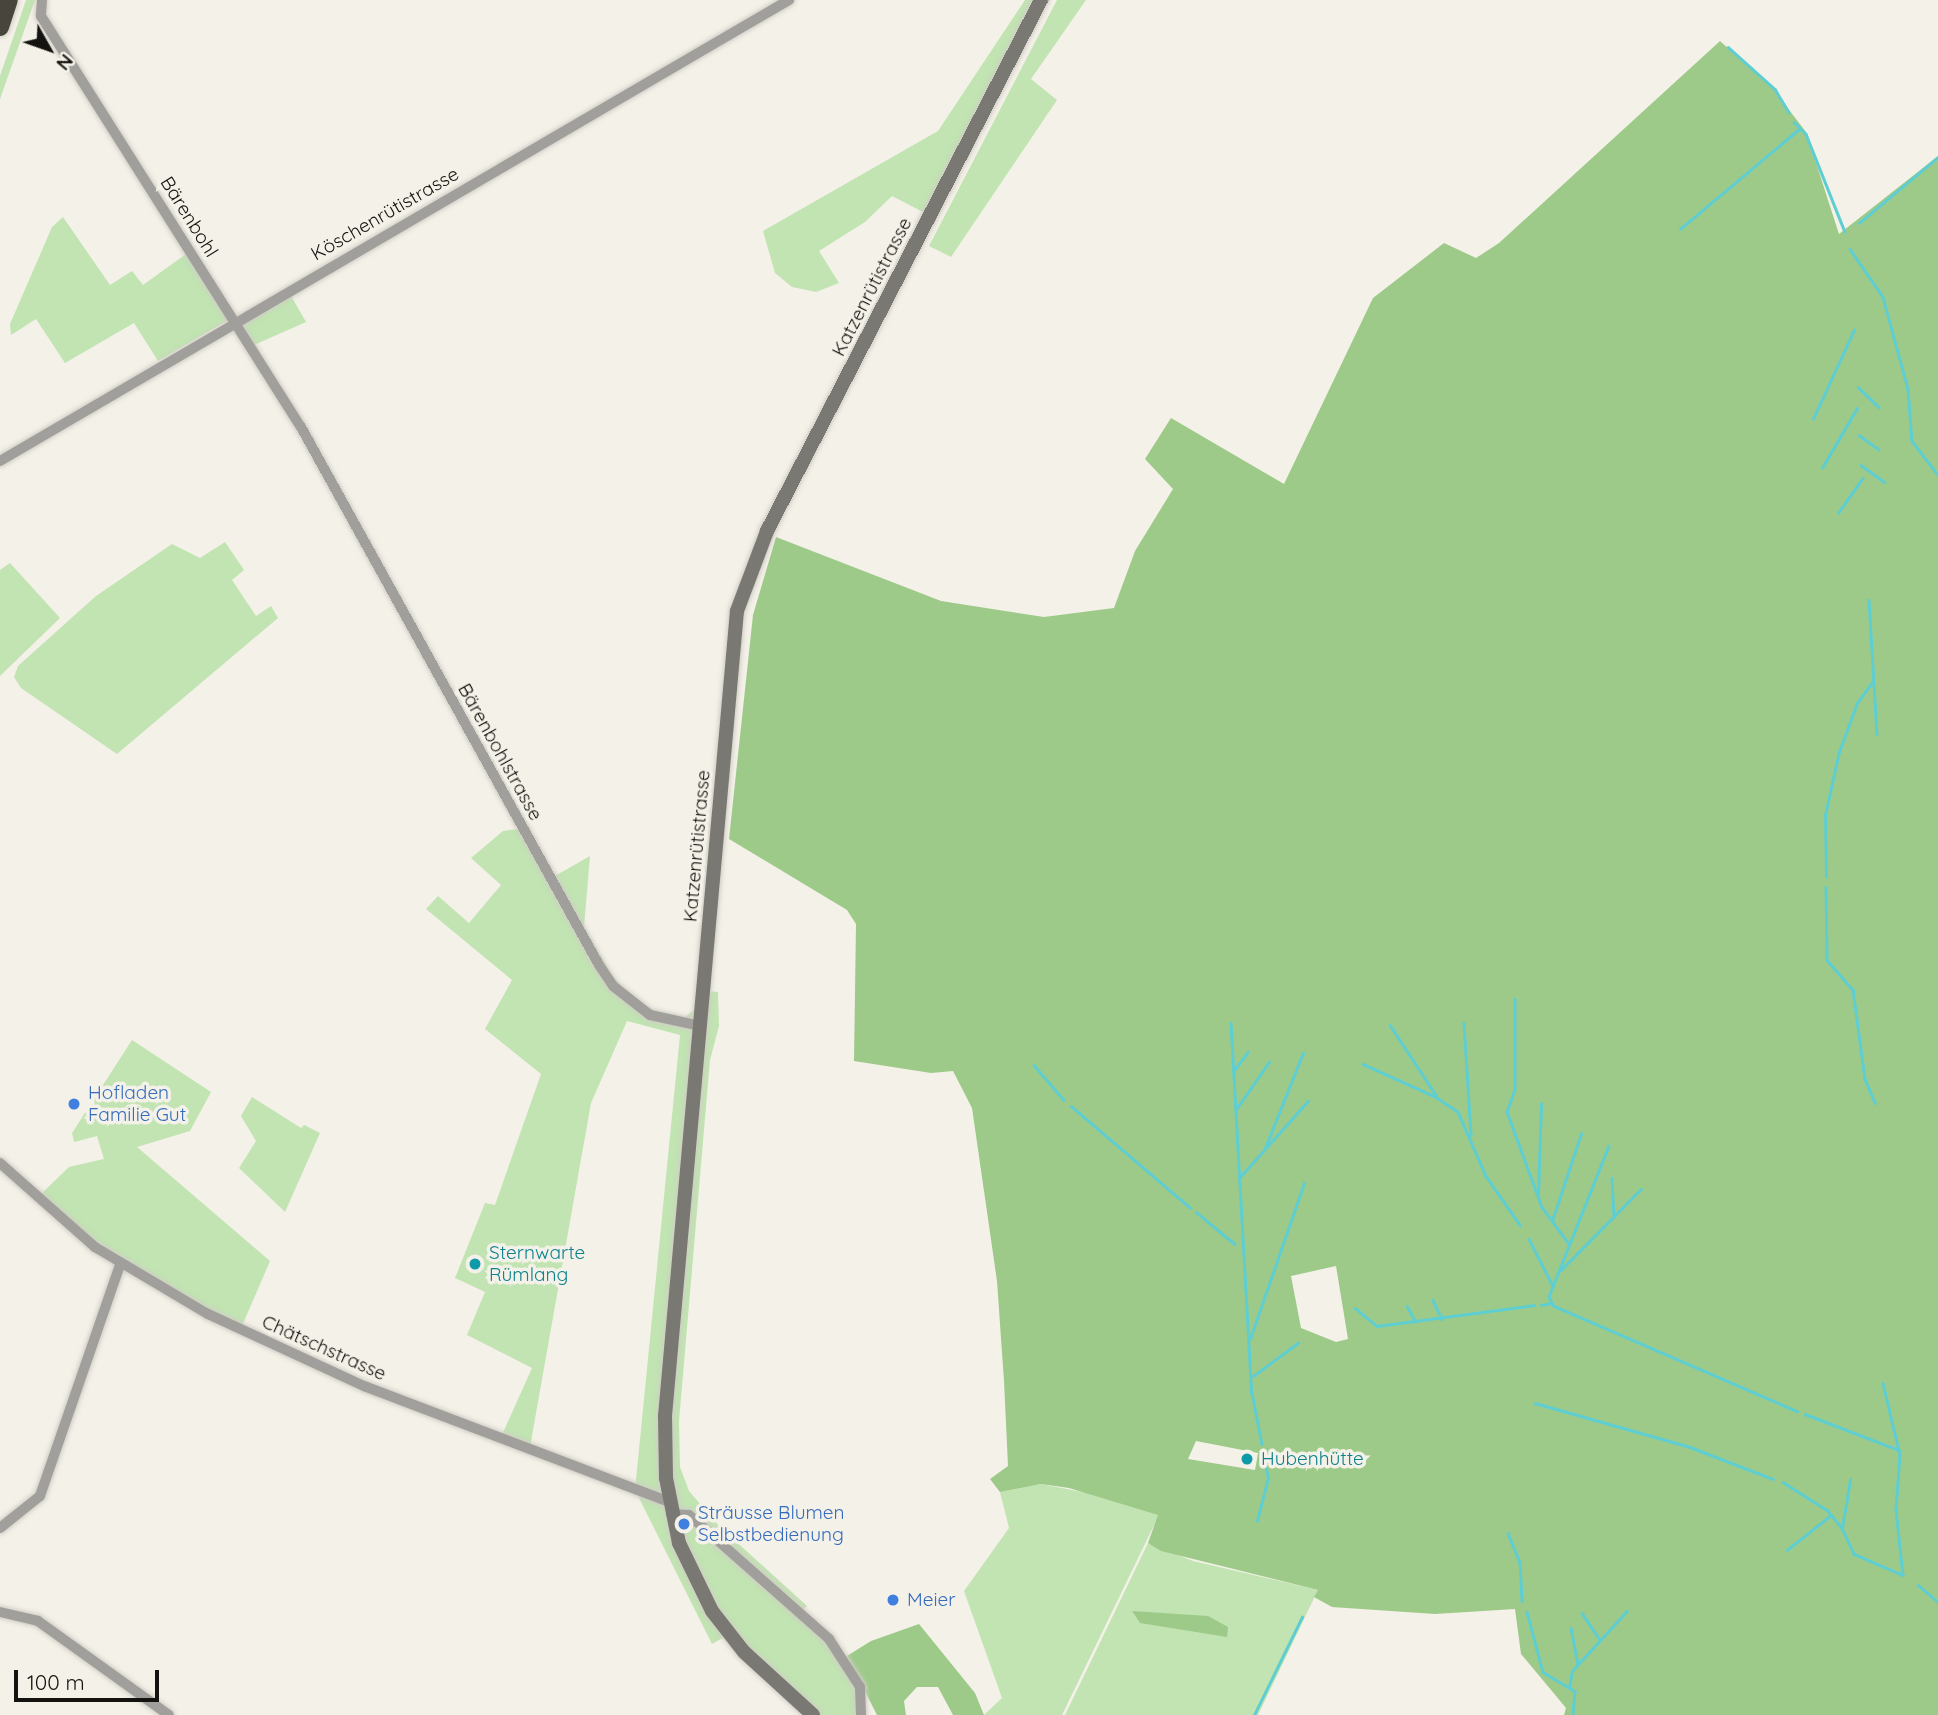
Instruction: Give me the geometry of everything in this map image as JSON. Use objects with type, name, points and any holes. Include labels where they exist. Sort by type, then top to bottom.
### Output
[{"type":"highway","points":[[0,27],[9,0]]},
{"type":"street","name":"Köschenrütistrasse","points":[[0,461],[234,321],[789,0]]},
{"type":"street","name":"Katzenrütistrasse","points":[[813,1715],[744,1652],[712,1611],[688,1566],[670,1508],[665,1416],[742,590],[767,531],[1041,0]]},
{"type":"street","name":"Bärenbohl","points":[[40,4],[310,446]]},
{"type":"street","name":"Bärenbohlstrasse","points":[[310,446],[613,986],[650,1015],[700,1026]]},
{"type":"street","name":"Chätschstrasse","points":[[0,1163],[120,1265],[208,1314],[364,1386],[689,1515],[829,1639],[860,1687],[860,1715]]},
{"type":"street","points":[[0,1175],[13,1173]]},
{"type":"street","points":[[0,1528],[40,1496],[120,1265]]},
{"type":"street","points":[[0,1612],[23,1615],[44,1625],[169,1715]]},
{"type":"green space","points":[[26,0],[35,0],[0,99],[0,76]]},
{"type":"green space","points":[[1025,0],[1036,0],[925,213],[892,196],[865,222],[819,251],[839,283],[816,292],[792,287],[775,273],[763,231],[938,131]]},
{"type":"green space","points":[[1057,0],[1086,0],[1031,79],[1057,100],[951,257],[929,246]]},
{"type":"green space","points":[[1720,41],[1773,89],[1806,132],[1839,234],[1938,156],[1938,1715],[1564,1715],[1566,1708],[1521,1654],[1515,1609],[1435,1614],[1332,1607],[1314,1597],[1318,1590],[1161,1551],[1148,1543],[1158,1515],[1069,1488],[1041,1484],[1000,1492],[990,1479],[1008,1466],[997,1281],[972,1108],[953,1071],[931,1073],[854,1061],[856,924],[847,910],[729,839],[753,615],[776,537],[941,601],[1044,617],[1114,608],[1135,551],[1173,489],[1145,459],[1171,418],[1284,484],[1373,298],[1444,243],[1476,258],[1499,243]],"holes":[[[1336,1266],[1348,1339],[1336,1342],[1301,1328],[1291,1276]],[[1196,1441],[1258,1453],[1255,1470],[1188,1459]]]},
{"type":"green space","points":[[63,217],[110,285],[132,271],[143,285],[186,254],[228,320],[158,361],[134,323],[65,363],[36,319],[11,335],[10,324],[52,227]]},
{"type":"green space","points":[[290,294],[306,322],[254,345],[240,324]]},
{"type":"green space","points":[[225,542],[244,570],[232,580],[256,616],[271,606],[278,618],[117,754],[21,688],[14,677],[18,666],[96,596],[172,544],[200,558]]},
{"type":"green space","points":[[10,563],[60,618],[0,676],[0,570]]},
{"type":"green space","points":[[518,829],[548,880],[590,856],[584,927],[614,978],[634,998],[653,1010],[685,1017],[694,1010],[696,990],[718,992],[719,1026],[710,1060],[679,1421],[680,1467],[689,1491],[719,1526],[807,1606],[797,1615],[823,1637],[860,1695],[855,1715],[820,1715],[770,1673],[733,1632],[712,1644],[635,1490],[680,1035],[627,1021],[591,1103],[530,1447],[501,1437],[532,1368],[467,1335],[485,1292],[455,1278],[485,1203],[495,1205],[541,1074],[485,1029],[512,980],[426,909],[438,896],[469,923],[501,885],[471,858],[503,831]]},
{"type":"green space","points":[[132,1040],[211,1092],[190,1131],[137,1147],[270,1261],[242,1326],[166,1289],[95,1243],[41,1194],[69,1167],[104,1159],[97,1136],[74,1142],[72,1133]]},
{"type":"green space","points":[[252,1097],[301,1128],[304,1125],[320,1133],[285,1212],[239,1168],[256,1141],[241,1116]]},
{"type":"green space","points":[[1041,1484],[1103,1496],[1159,1515],[1062,1715],[984,1715],[1002,1698],[964,1591],[1009,1528],[1000,1492]]},
{"type":"green space","points":[[1148,1543],[1193,1561],[1318,1590],[1258,1715],[1065,1715]]},
{"type":"green space","points":[[1132,1611],[1208,1616],[1228,1627],[1227,1637],[1140,1623]]},
{"type":"green space","points":[[919,1624],[975,1693],[984,1715],[953,1715],[938,1687],[917,1687],[904,1701],[906,1715],[877,1715],[847,1656],[871,1641]]},
{"type":"waterway","points":[[1728,47],[1775,89],[1789,112]]},
{"type":"waterway","points":[[1794,122],[1806,134],[1845,232]]},
{"type":"waterway","points":[[1680,229],[1799,129]]},
{"type":"waterway","points":[[1859,223],[1938,157]]},
{"type":"waterway","points":[[1850,249],[1883,297],[1908,389],[1912,441],[1938,475]]},
{"type":"waterway","points":[[1813,419],[1854,330]]},
{"type":"waterway","points":[[1858,387],[1879,407]]},
{"type":"waterway","points":[[1822,468],[1857,408]]},
{"type":"waterway","points":[[1859,435],[1878,449]]},
{"type":"waterway","points":[[1861,465],[1884,482]]},
{"type":"waterway","points":[[1838,513],[1862,479]]},
{"type":"waterway","points":[[1869,600],[1877,734]]},
{"type":"waterway","points":[[1826,877],[1825,815],[1839,752],[1857,703],[1873,681]]},
{"type":"waterway","points":[[1826,887],[1827,960],[1853,990],[1865,1079],[1875,1103]]},
{"type":"waterway","points":[[1515,999],[1515,1089],[1507,1112],[1542,1207],[1569,1244]]},
{"type":"waterway","points":[[1231,1023],[1252,1393],[1262,1444]]},
{"type":"waterway","points":[[1464,1023],[1471,1135]]},
{"type":"waterway","points":[[1390,1025],[1436,1095]]},
{"type":"waterway","points":[[1235,1069],[1248,1052]]},
{"type":"waterway","points":[[1265,1148],[1303,1053]]},
{"type":"waterway","points":[[1237,1108],[1269,1062]]},
{"type":"waterway","points":[[1363,1064],[1436,1097],[1458,1112],[1486,1176],[1520,1225]]},
{"type":"waterway","points":[[1034,1065],[1064,1100]]},
{"type":"waterway","points":[[1240,1177],[1308,1101]]},
{"type":"waterway","points":[[1538,1195],[1541,1104]]},
{"type":"waterway","points":[[1071,1106],[1191,1208]]},
{"type":"waterway","points":[[1552,1221],[1581,1134]]},
{"type":"waterway","points":[[1609,1146],[1549,1297],[1554,1306],[1797,1411]]},
{"type":"waterway","points":[[1612,1178],[1614,1217]]},
{"type":"waterway","points":[[1250,1339],[1304,1183]]},
{"type":"waterway","points":[[1560,1271],[1641,1189]]},
{"type":"waterway","points":[[1196,1212],[1235,1244]]},
{"type":"waterway","points":[[1529,1239],[1553,1286]]},
{"type":"waterway","points":[[1433,1300],[1442,1319]]},
{"type":"waterway","points":[[1541,1305],[1551,1303]]},
{"type":"waterway","points":[[1355,1308],[1377,1326],[1534,1305]]},
{"type":"waterway","points":[[1407,1306],[1416,1322]]},
{"type":"waterway","points":[[1253,1376],[1298,1343]]},
{"type":"waterway","points":[[1883,1383],[1900,1455],[1896,1510],[1903,1575]]},
{"type":"waterway","points":[[1535,1403],[1690,1447],[1773,1479]]},
{"type":"waterway","points":[[1805,1414],[1899,1450]]},
{"type":"waterway","points":[[1257,1521],[1268,1478],[1263,1456]]},
{"type":"waterway","points":[[1842,1528],[1850,1480]]},
{"type":"waterway","points":[[1783,1482],[1827,1510],[1842,1528],[1854,1554],[1903,1575]]},
{"type":"waterway","points":[[1787,1550],[1831,1515]]},
{"type":"waterway","points":[[1508,1533],[1520,1562],[1522,1601]]},
{"type":"waterway","points":[[1918,1585],[1938,1602]]},
{"type":"waterway","points":[[1569,1687],[1572,1671],[1627,1611]]},
{"type":"waterway","points":[[1527,1612],[1543,1672],[1575,1691],[1573,1715]]},
{"type":"waterway","points":[[1582,1613],[1600,1640]]},
{"type":"waterway","points":[[1254,1715],[1302,1617]]},
{"type":"waterway","points":[[1571,1628],[1578,1663]]},
{"type":"place","name":"Hofladen Familie Gut","points":[[74,1104]]},
{"type":"place","name":"Sternwarte Rümlang","points":[[475,1264]]},
{"type":"place","name":"Hubenhütte","points":[[1247,1459]]},
{"type":"place","name":"Sträusse Blumen Selbstbedienung","points":[[684,1524]]},
{"type":"place","name":"Meier","points":[[893,1600]]}]
